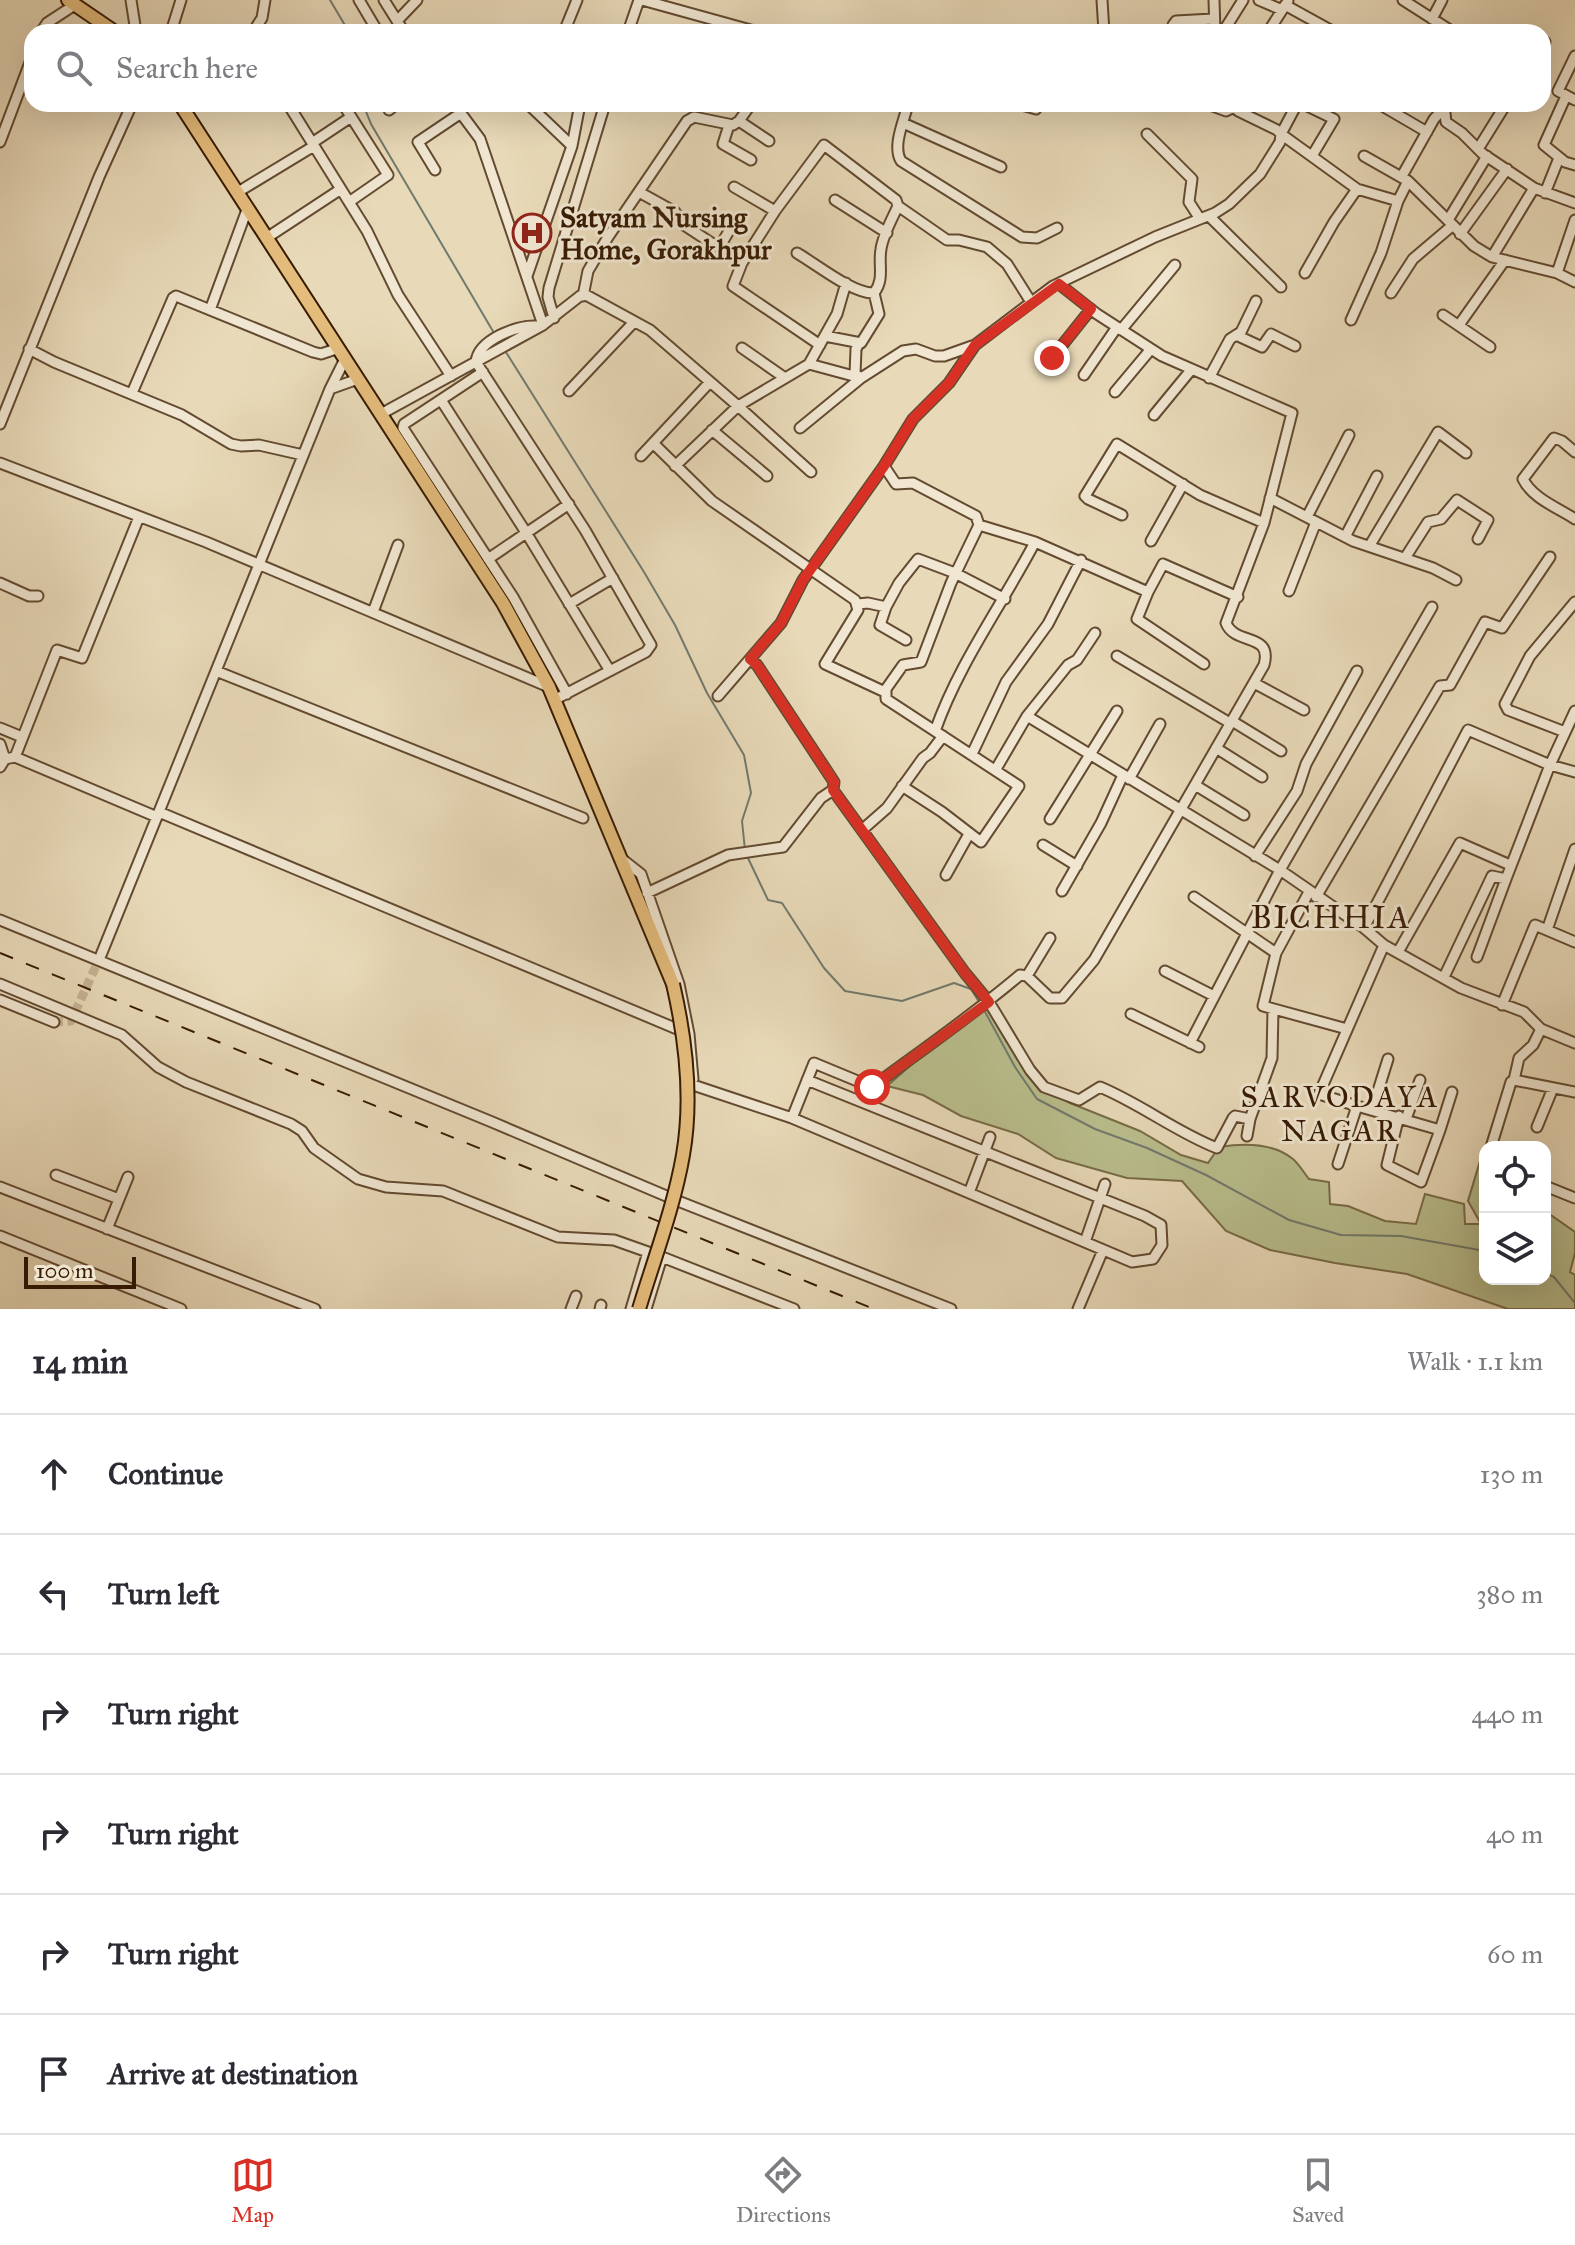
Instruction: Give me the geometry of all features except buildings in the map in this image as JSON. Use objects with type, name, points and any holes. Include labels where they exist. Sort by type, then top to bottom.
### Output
[{"type":"highway","points":[[72,2],[104,24]]},
{"type":"highway","points":[[185,112],[381,414],[439,494],[503,603],[549,687],[673,984],[684,1039],[688,1100],[683,1156],[639,1309]]},
{"type":"street","points":[[131,0],[135,24]]},
{"type":"street","points":[[174,24],[181,0]]},
{"type":"street","points":[[258,24],[265,0]]},
{"type":"street","points":[[346,6],[358,0],[373,24]]},
{"type":"street","points":[[384,0],[399,24]]},
{"type":"street","points":[[397,21],[417,0]]},
{"type":"street","points":[[567,24],[577,0]]},
{"type":"street","points":[[631,24],[640,0],[728,24]]},
{"type":"street","points":[[1102,0],[1104,24]]},
{"type":"street","points":[[1214,0],[1214,24]]},
{"type":"street","points":[[1228,24],[1243,0]]},
{"type":"street","points":[[1259,0],[1285,5],[1323,24]]},
{"type":"street","points":[[1403,0],[1440,24]]},
{"type":"street","points":[[1432,19],[1442,0]]},
{"type":"street","points":[[46,24],[72,2]]},
{"type":"street","points":[[1273,24],[1285,5]]},
{"type":"street","points":[[1174,24],[1176,21],[1213,19]]},
{"type":"street","points":[[1575,56],[1558,91],[1571,98],[1544,145],[1559,158],[1575,165]]},
{"type":"street","points":[[0,142],[24,78]]},
{"type":"street","points":[[0,424],[129,112]]},
{"type":"street","points":[[293,112],[367,231],[398,295],[451,376]]},
{"type":"street","points":[[348,112],[388,175],[349,202]]},
{"type":"street","points":[[435,170],[418,142],[453,112]]},
{"type":"street","points":[[461,112],[480,139],[527,276],[537,328]]},
{"type":"street","points":[[536,112],[572,146]]},
{"type":"street","points":[[527,276],[572,146],[578,112]]},
{"type":"street","points":[[554,318],[548,297],[549,288],[603,112]]},
{"type":"street","points":[[744,112],[722,142],[751,160]]},
{"type":"street","points":[[906,112],[896,151],[901,161],[1022,237],[1037,238],[1057,228]]},
{"type":"street","points":[[1246,112],[1277,130],[1357,189],[1398,201]]},
{"type":"street","points":[[800,428],[861,378],[903,351],[916,349],[944,356],[975,345],[1059,284],[1229,204],[1260,174],[1280,142],[1293,112]]},
{"type":"street","points":[[1312,156],[1334,119],[1320,112]]},
{"type":"street","points":[[1393,112],[1427,132]]},
{"type":"street","points":[[1351,320],[1381,253],[1405,178],[1440,112]]},
{"type":"street","points":[[1444,112],[1446,122],[1487,156],[1534,188],[1575,203]]},
{"type":"street","points":[[1478,149],[1501,112]]},
{"type":"street","points":[[238,192],[351,117]]},
{"type":"street","points":[[490,348],[537,328],[583,296],[588,271],[608,237],[690,118],[734,123],[769,141]]},
{"type":"street","points":[[903,123],[1001,167]]},
{"type":"street","points":[[1147,134],[1192,179],[1189,202],[1281,287]]},
{"type":"street","points":[[859,343],[822,341],[733,286],[742,263],[775,211],[824,145],[896,200],[898,206],[947,240],[987,247],[1007,264],[1031,302]]},
{"type":"street","points":[[1364,156],[1405,178],[1460,234],[1492,257],[1557,273],[1575,282]]},
{"type":"street","points":[[1391,293],[1413,259],[1450,222],[1487,156]]},
{"type":"street","points":[[1545,193],[1559,158]]},
{"type":"street","points":[[1460,234],[1507,169]]},
{"type":"street","points":[[734,187],[775,211]]},
{"type":"street","points":[[1492,257],[1534,188]]},
{"type":"street","points":[[268,237],[341,189]]},
{"type":"street","points":[[1305,273],[1357,189]]},
{"type":"street","points":[[639,192],[675,212],[684,225],[742,263]]},
{"type":"street","points":[[835,200],[887,233]]},
{"type":"street","points":[[797,253],[846,283],[874,293],[882,274],[880,250],[898,206]]},
{"type":"street","points":[[210,310],[248,207]]},
{"type":"street","points":[[719,248],[736,219]]},
{"type":"street","points":[[1557,273],[1575,220]]},
{"type":"street","points":[[1459,325],[1505,260]]},
{"type":"street","points":[[1084,375],[1119,328],[1175,265]]},
{"type":"street","points":[[675,466],[738,406],[809,364],[837,314],[846,283]]},
{"type":"street","points":[[865,1103],[872,1087],[986,1005],[1020,975],[1027,976],[1050,998],[1062,998],[1094,960],[1254,683],[1267,654],[1260,644],[1228,629],[1226,623],[1264,523],[1292,413],[1191,370],[1151,349],[1059,284]]},
{"type":"street","points":[[861,378],[855,374],[856,349],[879,314],[874,293]]},
{"type":"street","points":[[583,296],[650,330],[811,472]]},
{"type":"street","points":[[101,955],[342,354],[313,352],[174,297],[132,393]]},
{"type":"street","points":[[1209,378],[1230,339],[1241,332],[1256,301]]},
{"type":"street","points":[[1052,358],[1091,309]]},
{"type":"street","points":[[1443,315],[1490,347]]},
{"type":"street","points":[[569,391],[634,322]]},
{"type":"street","points":[[381,414],[476,362],[515,330],[531,326],[537,328]]},
{"type":"street","points":[[1236,335],[1262,347],[1271,334],[1295,346]]},
{"type":"street","points":[[718,696],[781,623],[811,569],[884,466],[913,419],[949,383],[975,345]]},
{"type":"street","points":[[742,348],[785,378]]},
{"type":"street","points":[[29,349],[201,424],[231,444],[259,445],[303,455]]},
{"type":"street","points":[[1115,392],[1151,349]]},
{"type":"street","points":[[476,362],[569,504],[651,645],[646,652],[554,700]]},
{"type":"street","points":[[809,364],[861,378]]},
{"type":"street","points":[[1154,415],[1191,370]]},
{"type":"street","points":[[483,372],[404,424],[403,428],[439,494],[488,559],[567,694]]},
{"type":"street","points":[[330,389],[358,379]]},
{"type":"street","points":[[641,456],[710,382]]},
{"type":"street","points":[[441,400],[610,671]]},
{"type":"street","points":[[712,430],[767,476]]},
{"type":"street","points":[[1370,545],[1438,432],[1466,453]]},
{"type":"street","points":[[1289,591],[1312,520],[1349,435]]},
{"type":"street","points":[[1575,452],[1554,438],[1523,479],[1542,499],[1575,519]]},
{"type":"street","points":[[653,443],[721,508],[858,604],[886,607]]},
{"type":"street","points":[[1122,515],[1085,496],[1116,444],[1200,495],[1264,523]]},
{"type":"street","points":[[0,463],[259,564],[549,687]]},
{"type":"street","points":[[884,466],[896,484],[913,483],[976,516],[979,525],[955,573],[921,662],[903,665],[885,692],[886,699],[1019,787],[982,841],[902,786]]},
{"type":"street","points":[[1345,537],[1377,476]]},
{"type":"street","points":[[1151,541],[1183,484]]},
{"type":"street","points":[[1270,498],[1345,537],[1456,580]]},
{"type":"street","points":[[1405,558],[1428,522],[1441,519],[1457,500],[1487,519],[1478,539]]},
{"type":"street","points":[[488,559],[569,504]]},
{"type":"street","points":[[6,761],[22,737],[57,650],[82,658],[139,517]]},
{"type":"street","points":[[979,525],[1081,560],[1148,592]]},
{"type":"street","points":[[862,830],[887,808],[923,758],[930,753],[960,672],[1005,599],[1035,542]]},
{"type":"street","points":[[373,612],[398,545]]},
{"type":"street","points":[[1347,1029],[1263,1005],[1276,953],[1440,686],[1450,685],[1485,622],[1502,628],[1550,557]]},
{"type":"street","points":[[906,640],[880,625],[899,583],[918,559],[955,573],[1005,599]]},
{"type":"street","points":[[972,754],[1006,682],[1048,624],[1081,560]]},
{"type":"street","points":[[1204,664],[1137,619],[1148,592],[1163,564],[1238,597]]},
{"type":"street","points":[[569,604],[613,578]]},
{"type":"street","points":[[0,583],[29,596],[38,596]]},
{"type":"street","points":[[1565,732],[1508,710],[1505,704],[1530,656],[1575,602]]},
{"type":"street","points":[[858,604],[858,610],[825,664],[885,692]]},
{"type":"street","points":[[1131,1014],[1194,1045],[1214,996],[1280,870],[1432,607]]},
{"type":"street","points":[[996,769],[1027,716],[1068,665],[1077,660],[1095,633]]},
{"type":"street","points":[[1117,656],[1281,751]]},
{"type":"street","points":[[750,659],[834,782],[833,790],[1044,1087],[1079,1100],[1100,1087],[1132,1100],[1182,1133],[1217,1148],[1233,1118],[1250,1119]]},
{"type":"street","points":[[216,671],[583,818]]},
{"type":"street","points":[[1255,856],[1300,785],[1306,764],[1357,671]]},
{"type":"street","points":[[1254,683],[1304,710]]},
{"type":"street","points":[[1050,819],[1117,711]]},
{"type":"street","points":[[1477,957],[1510,865],[1575,711]]},
{"type":"street","points":[[1027,716],[1280,870],[1384,945],[1461,988],[1524,1012],[1541,1029],[1575,1043]]},
{"type":"street","points":[[1062,891],[1126,777],[1160,724]]},
{"type":"street","points":[[0,728],[22,737]]},
{"type":"street","points":[[1364,928],[1467,731],[1575,772]]},
{"type":"street","points":[[0,744],[6,761]]},
{"type":"street","points":[[1216,748],[1262,777]]},
{"type":"street","points":[[6,761],[158,814],[689,1034]]},
{"type":"street","points":[[1195,785],[1244,815]]},
{"type":"street","points":[[647,893],[728,855],[783,847],[821,798],[833,790]]},
{"type":"street","points":[[946,875],[969,834]]},
{"type":"street","points":[[1398,952],[1460,843],[1510,865]]},
{"type":"street","points":[[1043,845],[1077,866]]},
{"type":"street","points":[[1547,930],[1575,849]]},
{"type":"street","points":[[622,859],[641,874],[679,984],[689,1034],[693,1085],[691,1134],[676,1200]]},
{"type":"street","points":[[1444,977],[1492,876],[1506,879]]},
{"type":"street","points":[[1194,897],[1276,953]]},
{"type":"street","points":[[0,920],[676,1200],[951,1309]]},
{"type":"street","points":[[1502,1005],[1535,925],[1575,942]]},
{"type":"street","points":[[1027,976],[1050,938]]},
{"type":"street","points":[[1384,945],[1319,1094],[1440,1130]]},
{"type":"street","points":[[1165,971],[1214,996]]},
{"type":"street","points":[[0,984],[122,1035],[158,1067],[186,1082],[291,1124],[302,1131],[314,1148],[358,1179],[386,1187],[443,1191],[558,1237],[614,1240],[794,1309]]},
{"type":"street","points":[[0,1000],[54,1022]]},
{"type":"street","points":[[1247,1136],[1272,1058],[1273,1009]]},
{"type":"street","points":[[1493,1141],[1519,1058],[1533,1045],[1541,1029]]},
{"type":"street","points":[[1372,1110],[1388,1059]]},
{"type":"street","points":[[792,1118],[815,1063],[872,1087]]},
{"type":"street","points":[[693,1085],[792,1118],[1132,1262],[1153,1259],[1162,1245],[1161,1225],[1145,1216],[807,1080]]},
{"type":"street","points":[[1420,1080],[1402,1118],[1387,1165],[1422,1182],[1452,1092]]},
{"type":"street","points":[[1514,1080],[1575,1092]]},
{"type":"street","points":[[1537,1127],[1553,1088]]},
{"type":"street","points":[[1338,1164],[1357,1106]]},
{"type":"street","points":[[969,1193],[990,1137]]},
{"type":"street","points":[[56,1175],[119,1199]]},
{"type":"street","points":[[107,1229],[128,1177]]},
{"type":"street","points":[[1085,1242],[1105,1184]]},
{"type":"street","points":[[0,1187],[315,1309]]},
{"type":"street","points":[[1551,1188],[1575,1198]]},
{"type":"street","points":[[656,1238],[665,1210]]},
{"type":"street","points":[[0,1236],[181,1309]]},
{"type":"street","points":[[1078,1309],[1103,1250]]},
{"type":"street","points":[[631,1309],[648,1252]]},
{"type":"street","points":[[646,1309],[662,1257]]},
{"type":"street","points":[[571,1309],[576,1296]]},
{"type":"green space","points":[[988,1008],[1037,1085],[1070,1103],[1140,1131],[1181,1155],[1208,1163],[1219,1147],[1247,1145],[1276,1149],[1293,1159],[1309,1179],[1329,1182],[1330,1204],[1348,1206],[1385,1221],[1416,1224],[1425,1194],[1464,1204],[1465,1224],[1479,1224],[1479,1285],[1551,1285],[1551,1215],[1575,1232],[1575,1253],[1570,1272],[1575,1275],[1575,1309],[1508,1309],[1407,1274],[1270,1250],[1226,1231],[1182,1181],[1127,1178],[1056,1158],[1018,1134],[961,1116],[923,1095],[887,1086],[934,1045]]},
{"type":"green space","points":[[1479,1164],[1479,1220],[1468,1201]]},
{"type":"waterway","points":[[330,0],[344,24]]},
{"type":"waterway","points":[[366,112],[494,333]]},
{"type":"waterway","points":[[504,349],[644,572],[675,625],[707,693],[744,755],[751,793],[742,821],[745,850]]},
{"type":"waterway","points":[[747,856],[768,900],[782,903],[824,968],[845,991],[902,1001],[954,983],[971,989],[979,1002]]},
{"type":"waterway","points":[[984,1010],[1015,1067],[1037,1099],[1095,1129],[1206,1175],[1289,1220],[1341,1235],[1401,1236],[1479,1250]]},
{"type":"waterway","points":[[1551,1276],[1575,1303]]},
{"type":"tunnel","points":[[54,1022],[71,1021],[101,955]]},
{"type":"railway","points":[[0,953],[874,1309]]},
{"type":"place","name":"Satyam Nursing Home, Gorakhpur","points":[[532,233]]},
{"type":"district","name":"BICHHIA","points":[[1331,917]]},
{"type":"district","name":"SARVODAYA NAGAR","points":[[1340,1114]]},
{"type":"route","points":[[872,1087],[989,1002],[833,790],[834,782],[750,659],[781,623],[803,580],[884,466],[913,419],[949,383],[975,345],[1059,284],[1091,309],[1052,358]]}]
